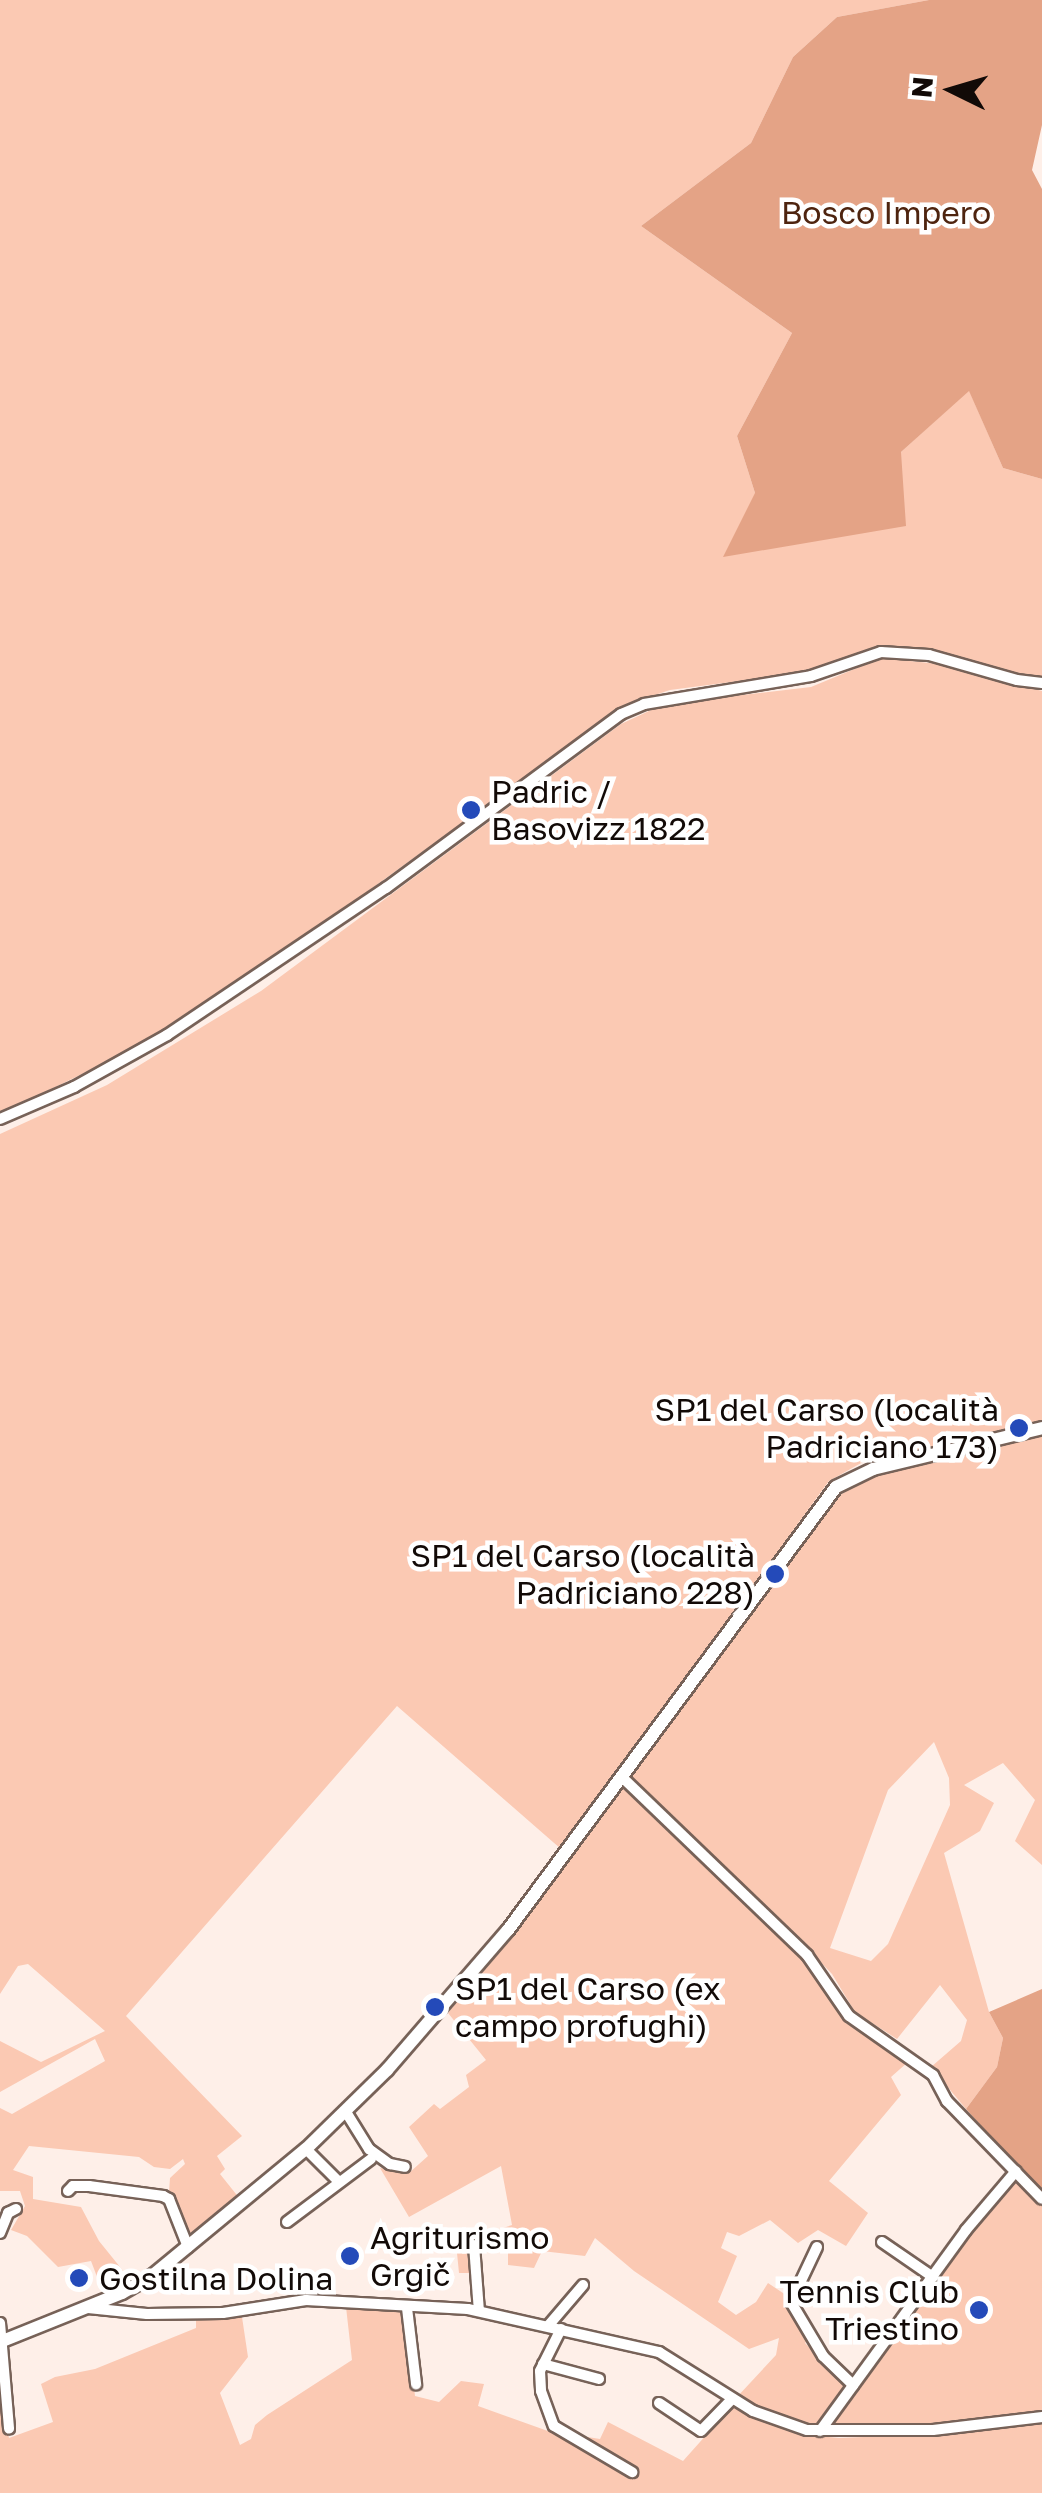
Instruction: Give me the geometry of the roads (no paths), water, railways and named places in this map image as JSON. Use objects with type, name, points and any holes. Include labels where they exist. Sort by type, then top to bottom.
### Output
[{"type":"main road","points":[[2,2342],[142,2283],[346,2112],[482,1963],[836,1487],[884,1466],[1042,1428]]},
{"type":"street","points":[[0,1119],[74,1087],[168,1035],[386,888],[621,714],[644,704],[811,676],[881,652],[928,656],[1042,683]]},
{"type":"street","points":[[622,1777],[807,1954],[849,2016],[933,2075],[947,2100],[1042,2199]]},
{"type":"street","points":[[346,2112],[368,2149],[390,2164],[404,2166]]},
{"type":"street","points":[[306,2149],[338,2181]]},
{"type":"street","points":[[287,2222],[371,2160]]},
{"type":"street","points":[[820,2431],[1016,2171]]},
{"type":"street","points":[[68,2191],[79,2185],[164,2196],[169,2199],[188,2247]]},
{"type":"street","points":[[0,2233],[8,2213],[16,2209]]},
{"type":"street","points":[[882,2242],[933,2277]]},
{"type":"street","points":[[474,2245],[479,2311]]},
{"type":"street","points":[[816,2247],[790,2302],[822,2356],[853,2385]]},
{"type":"street","points":[[548,2326],[583,2285]]},
{"type":"street","points":[[87,2308],[147,2314],[222,2313],[306,2300],[479,2311],[659,2352],[772,2420],[820,2431],[932,2430],[1042,2417]]},
{"type":"street","points":[[408,2308],[416,2384]]},
{"type":"street","points":[[0,2323],[9,2429]]},
{"type":"street","points":[[561,2329],[543,2364],[541,2391],[554,2426],[632,2472]]},
{"type":"street","points":[[543,2364],[599,2380]]},
{"type":"street","points":[[659,2403],[701,2431],[732,2399]]},
{"type":"place","name":"Padric / Basovizz 1822","points":[[471,810]]},
{"type":"place","name":"SP1 del Carso (località Padriciano 173)","points":[[1019,1428]]},
{"type":"place","name":"SP1 del Carso (località Padriciano 228)","points":[[775,1574]]},
{"type":"place","name":"SP1 del Carso (ex campo profughi)","points":[[435,2007]]},
{"type":"place","name":"Agriturismo Grgič","points":[[350,2256]]},
{"type":"place","name":"Gostilna Dolina","points":[[79,2278]]},
{"type":"place","name":"Tennis Club Triestino","points":[[979,2310]]},
{"type":"park label","name":"Bosco Impero","points":[[886,212]]}]
